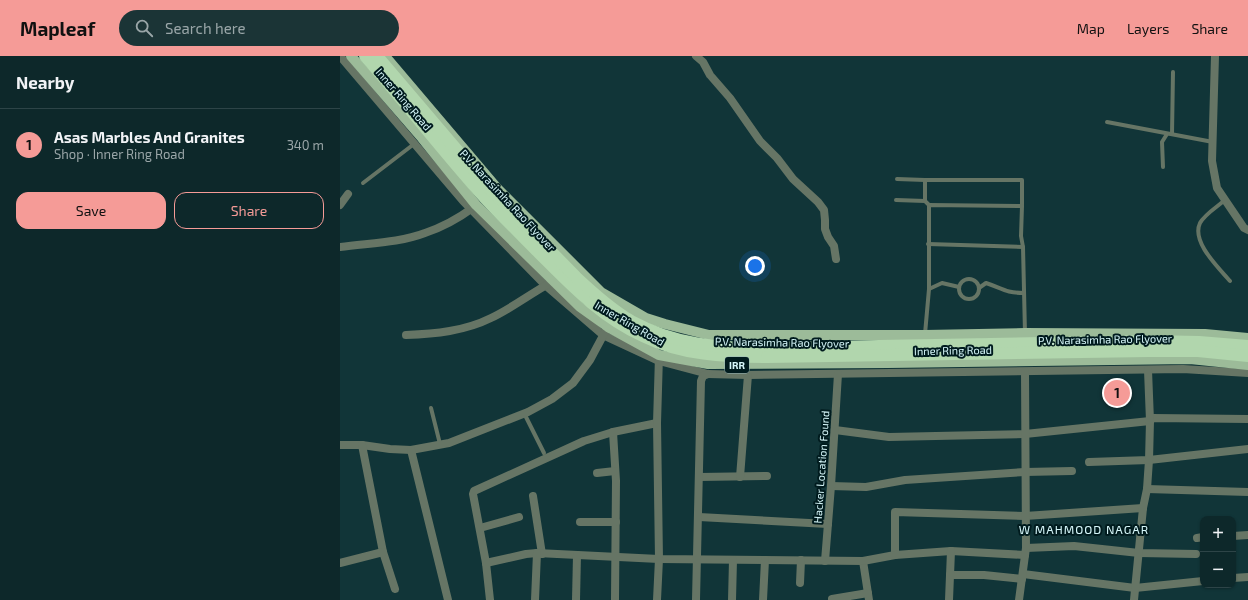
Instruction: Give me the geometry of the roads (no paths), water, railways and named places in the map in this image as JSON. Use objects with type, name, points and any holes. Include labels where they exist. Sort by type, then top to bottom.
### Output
[{"type":"highway","name":"P.V. Narasimha Rao Flyover","points":[[364,56],[484,196],[570,284],[597,309],[612,320],[642,336],[680,350],[700,354],[748,357],[1176,351],[1248,356]]},
{"type":"highway","name":"P.V. Narasimha Rao Flyover","points":[[377,56],[491,190],[576,277],[617,311],[632,321],[663,335],[702,344],[747,348],[1149,342],[1199,342],[1248,346]]},
{"type":"main road","name":"Inner Ring Road","points":[[351,56],[422,138],[474,207],[550,283],[580,307],[606,331],[659,358],[708,364],[1190,359],[1248,365]]},
{"type":"main road","name":"Inner Ring Road","points":[[385,56],[497,188],[601,292],[646,318],[664,324],[709,335],[925,335],[1025,333],[1205,334],[1248,338]]},
{"type":"street","points":[[340,56],[414,143],[474,207],[450,223],[425,233],[404,239],[340,247]]},
{"type":"street","points":[[696,56],[703,62],[710,75],[730,98],[760,141],[824,210],[825,229],[834,246],[836,259]]},
{"type":"street","points":[[1215,56],[1212,161],[1216,188],[1244,228],[1248,230]]},
{"type":"street","points":[[340,205],[348,194]]},
{"type":"street","points":[[406,335],[433,334],[463,328],[490,319],[550,283]]},
{"type":"street","points":[[340,445],[362,445],[411,450],[449,443],[524,414],[552,399],[573,384],[590,360],[606,331]]},
{"type":"street","points":[[657,600],[659,559],[657,423],[659,358],[708,374],[748,375],[1183,369],[1248,373]]},
{"type":"street","points":[[1134,600],[1149,460],[1150,421],[1148,370]]},
{"type":"street","points":[[1019,600],[1026,552],[1025,372]]},
{"type":"street","points":[[696,600],[701,380],[703,376],[708,374]]},
{"type":"street","name":"Hacker Location Found","points":[[825,561],[838,374]]},
{"type":"street","points":[[740,477],[748,375]]},
{"type":"street","points":[[835,430],[889,437],[1025,434],[1150,421],[1153,418],[1248,419]]},
{"type":"street","points":[[490,600],[486,563],[473,494],[476,489],[584,441],[613,432],[657,423]]},
{"type":"street","points":[[613,432],[616,522],[615,600]]},
{"type":"street","points":[[362,445],[383,552],[395,589]]},
{"type":"street","points":[[1089,462],[1149,460],[1248,449]]},
{"type":"street","points":[[411,450],[448,600]]},
{"type":"street","points":[[831,486],[866,487],[905,480],[1025,472],[1072,471]]},
{"type":"street","points":[[597,473],[615,472]]},
{"type":"street","points":[[699,477],[767,476]]},
{"type":"street","points":[[1147,489],[1248,492]]},
{"type":"street","points":[[533,496],[540,553],[535,600]]},
{"type":"street","points":[[895,555],[895,512],[1025,516],[1143,508]]},
{"type":"street","points":[[480,528],[519,517]]},
{"type":"street","points":[[699,517],[828,524]]},
{"type":"street","points":[[580,522],[616,522]]},
{"type":"street","points":[[1236,536],[1248,535]]},
{"type":"street","points":[[486,563],[526,554],[540,553],[697,560],[863,561],[895,555],[951,551],[1026,552],[1074,546],[1139,553],[1196,554]]},
{"type":"street","points":[[949,600],[951,551]]},
{"type":"street","points":[[340,563],[383,552]]},
{"type":"street","points":[[576,600],[577,555]]},
{"type":"street","points":[[732,600],[733,560]]},
{"type":"street","points":[[763,600],[765,560]]},
{"type":"street","points":[[800,583],[801,560]]},
{"type":"street","points":[[832,600],[868,596],[863,561]]},
{"type":"street","points":[[950,575],[1022,577],[1135,588],[1200,581]]},
{"type":"street","points":[[1236,578],[1248,577]]},
{"type":"lane","points":[[1163,167],[1162,142],[1170,134],[1173,72]]},
{"type":"lane","points":[[1107,122],[1213,142]]},
{"type":"lane","points":[[363,183],[414,143]]},
{"type":"lane","points":[[897,179],[1022,180],[1021,236],[1023,247],[1025,333]]},
{"type":"lane","points":[[925,180],[925,201]]},
{"type":"lane","points":[[896,200],[925,201],[929,205],[1022,206]]},
{"type":"lane","points":[[1225,200],[1204,218],[1199,225],[1199,232],[1202,248],[1230,281]]},
{"type":"lane","points":[[925,362],[925,335],[929,289],[929,205]]},
{"type":"lane","points":[[928,244],[1023,247]]},
{"type":"lane","points":[[979,288],[974,280],[968,279],[962,281],[959,287],[961,296],[969,299],[977,294],[979,288],[986,283],[1013,293],[1024,293]]},
{"type":"lane","points":[[929,289],[942,283],[959,287]]},
{"type":"lane","points":[[431,408],[440,445]]},
{"type":"lane","points":[[524,414],[544,453]]},
{"type":"place","name":"Asas Marbles And Granites","points":[[1117,393]]},
{"type":"district","name":"W MAHMOOD NAGAR","points":[[1084,529]]}]
